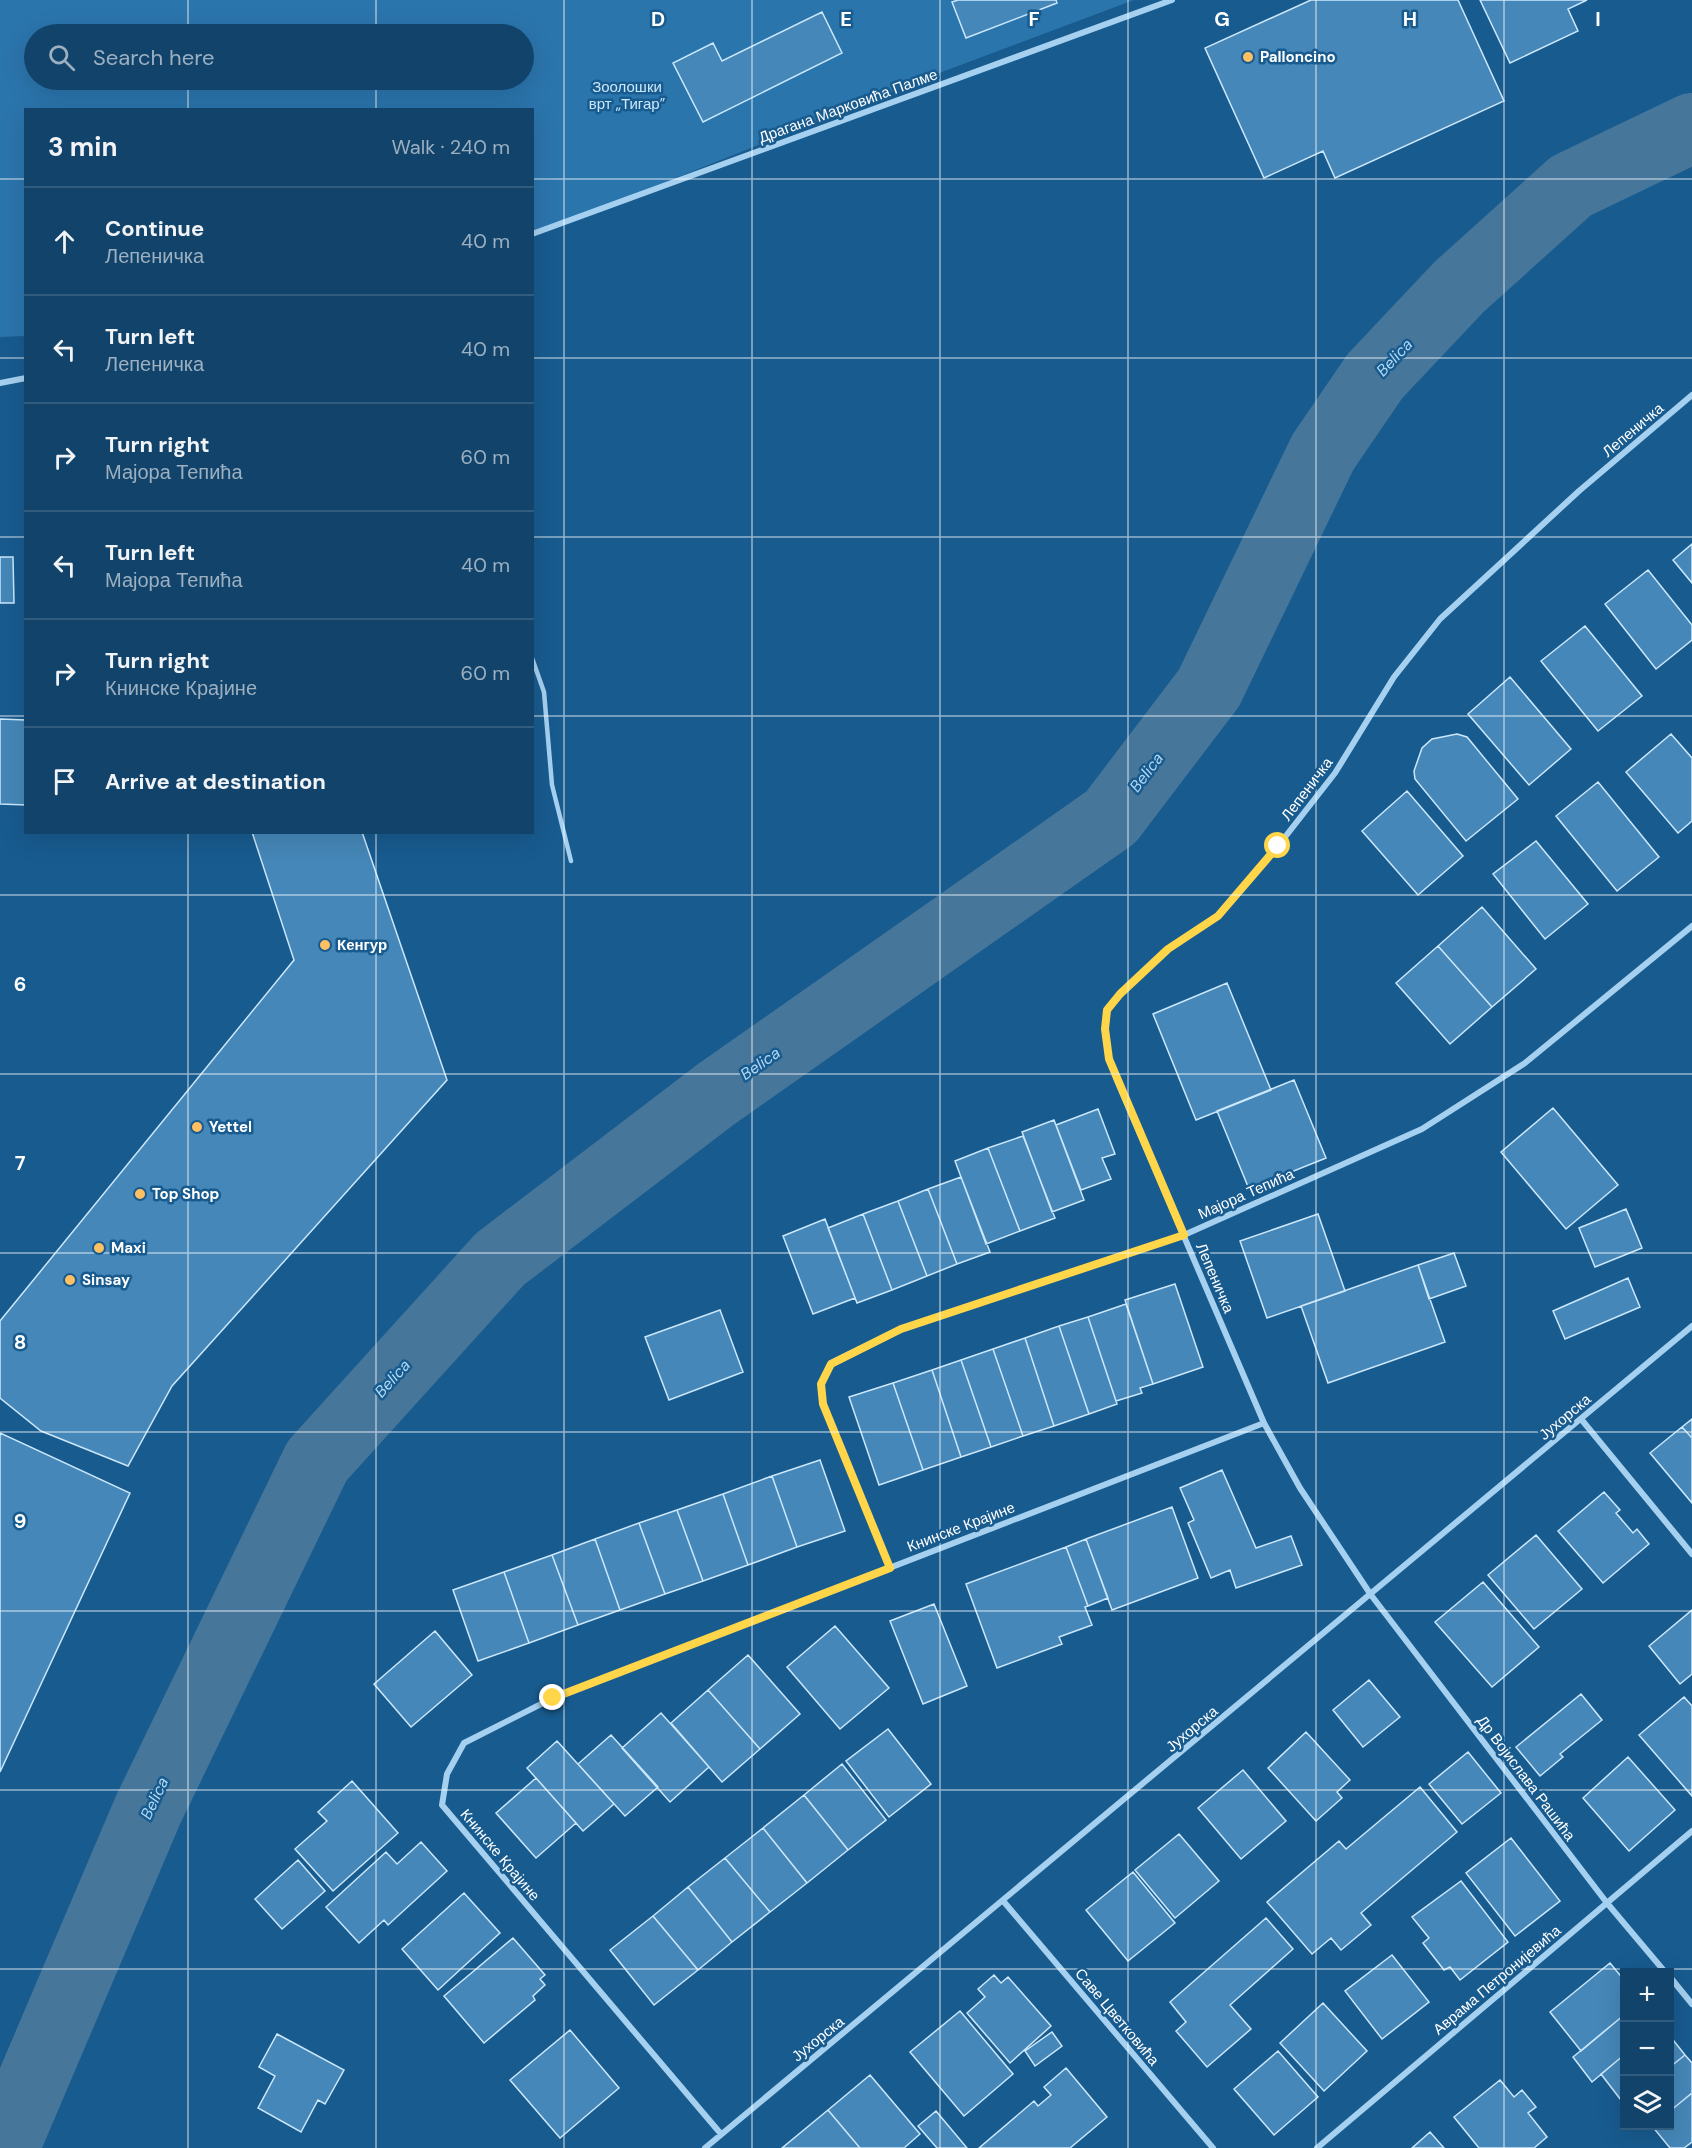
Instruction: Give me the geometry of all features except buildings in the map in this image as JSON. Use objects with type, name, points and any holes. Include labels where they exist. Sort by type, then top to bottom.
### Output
[{"type":"street","name":"Драгана Марковића Палме","points":[[534,233],[1172,0]]},
{"type":"street","points":[[0,383],[24,378]]},
{"type":"street","name":"Лепеничка","points":[[1371,1595],[1300,1488],[1264,1423],[1109,1059],[1105,1029],[1107,1010],[1120,994],[1168,949],[1218,916],[1278,846],[1335,773],[1394,677],[1440,619],[1579,491],[1692,395]]},
{"type":"street","name":"Мајора Тепића","points":[[890,1568],[823,1404],[821,1384],[831,1364],[901,1329],[1184,1235],[1422,1129],[1525,1064],[1692,926]]},
{"type":"street","name":"Јухорска","points":[[705,2148],[1004,1902],[1692,1326]]},
{"type":"street","points":[[1581,1419],[1692,1554]]},
{"type":"street","name":"Книнске Крајине","points":[[721,2134],[442,1805],[447,1774],[464,1743],[553,1698],[1264,1423]]},
{"type":"street","name":"Др Војислава Рашића","points":[[1371,1595],[1607,1903],[1662,1968]]},
{"type":"street","name":"Аврама Петронијевића","points":[[1317,2148],[1692,1831]]},
{"type":"street","name":"Саве Цветковића","points":[[1004,1902],[1213,2148]]},
{"type":"street","points":[[1674,1982],[1692,2004]]},
{"type":"lane","points":[[534,664],[544,692],[552,785],[571,861]]},
{"type":"green space","name":"Зоолошки врт „Тигар”","points":[[0,0],[1134,0],[934,75],[534,235],[534,108],[24,108],[24,336],[0,337]]},
{"type":"waterway","name":"Belica","points":[[4,2148],[148,1810],[317,1461],[500,1259],[715,1095],[1111,817],[1209,688],[1323,452],[1375,376],[1459,287],[1571,186],[1692,128]]},
{"type":"place","name":"Palloncino","points":[[1248,57]]},
{"type":"place","name":"Кенгур","points":[[325,945]]},
{"type":"place","name":"Yettel","points":[[197,1127]]},
{"type":"place","name":"Top Shop","points":[[140,1194]]},
{"type":"place","name":"Maxi","points":[[99,1248]]},
{"type":"place","name":"Sinsay","points":[[70,1280]]},
{"type":"route","points":[[553,1698],[890,1568],[823,1404],[821,1384],[831,1364],[901,1329],[1184,1235],[1109,1059],[1105,1029],[1107,1010],[1120,994],[1168,949],[1218,916],[1278,846]]}]
